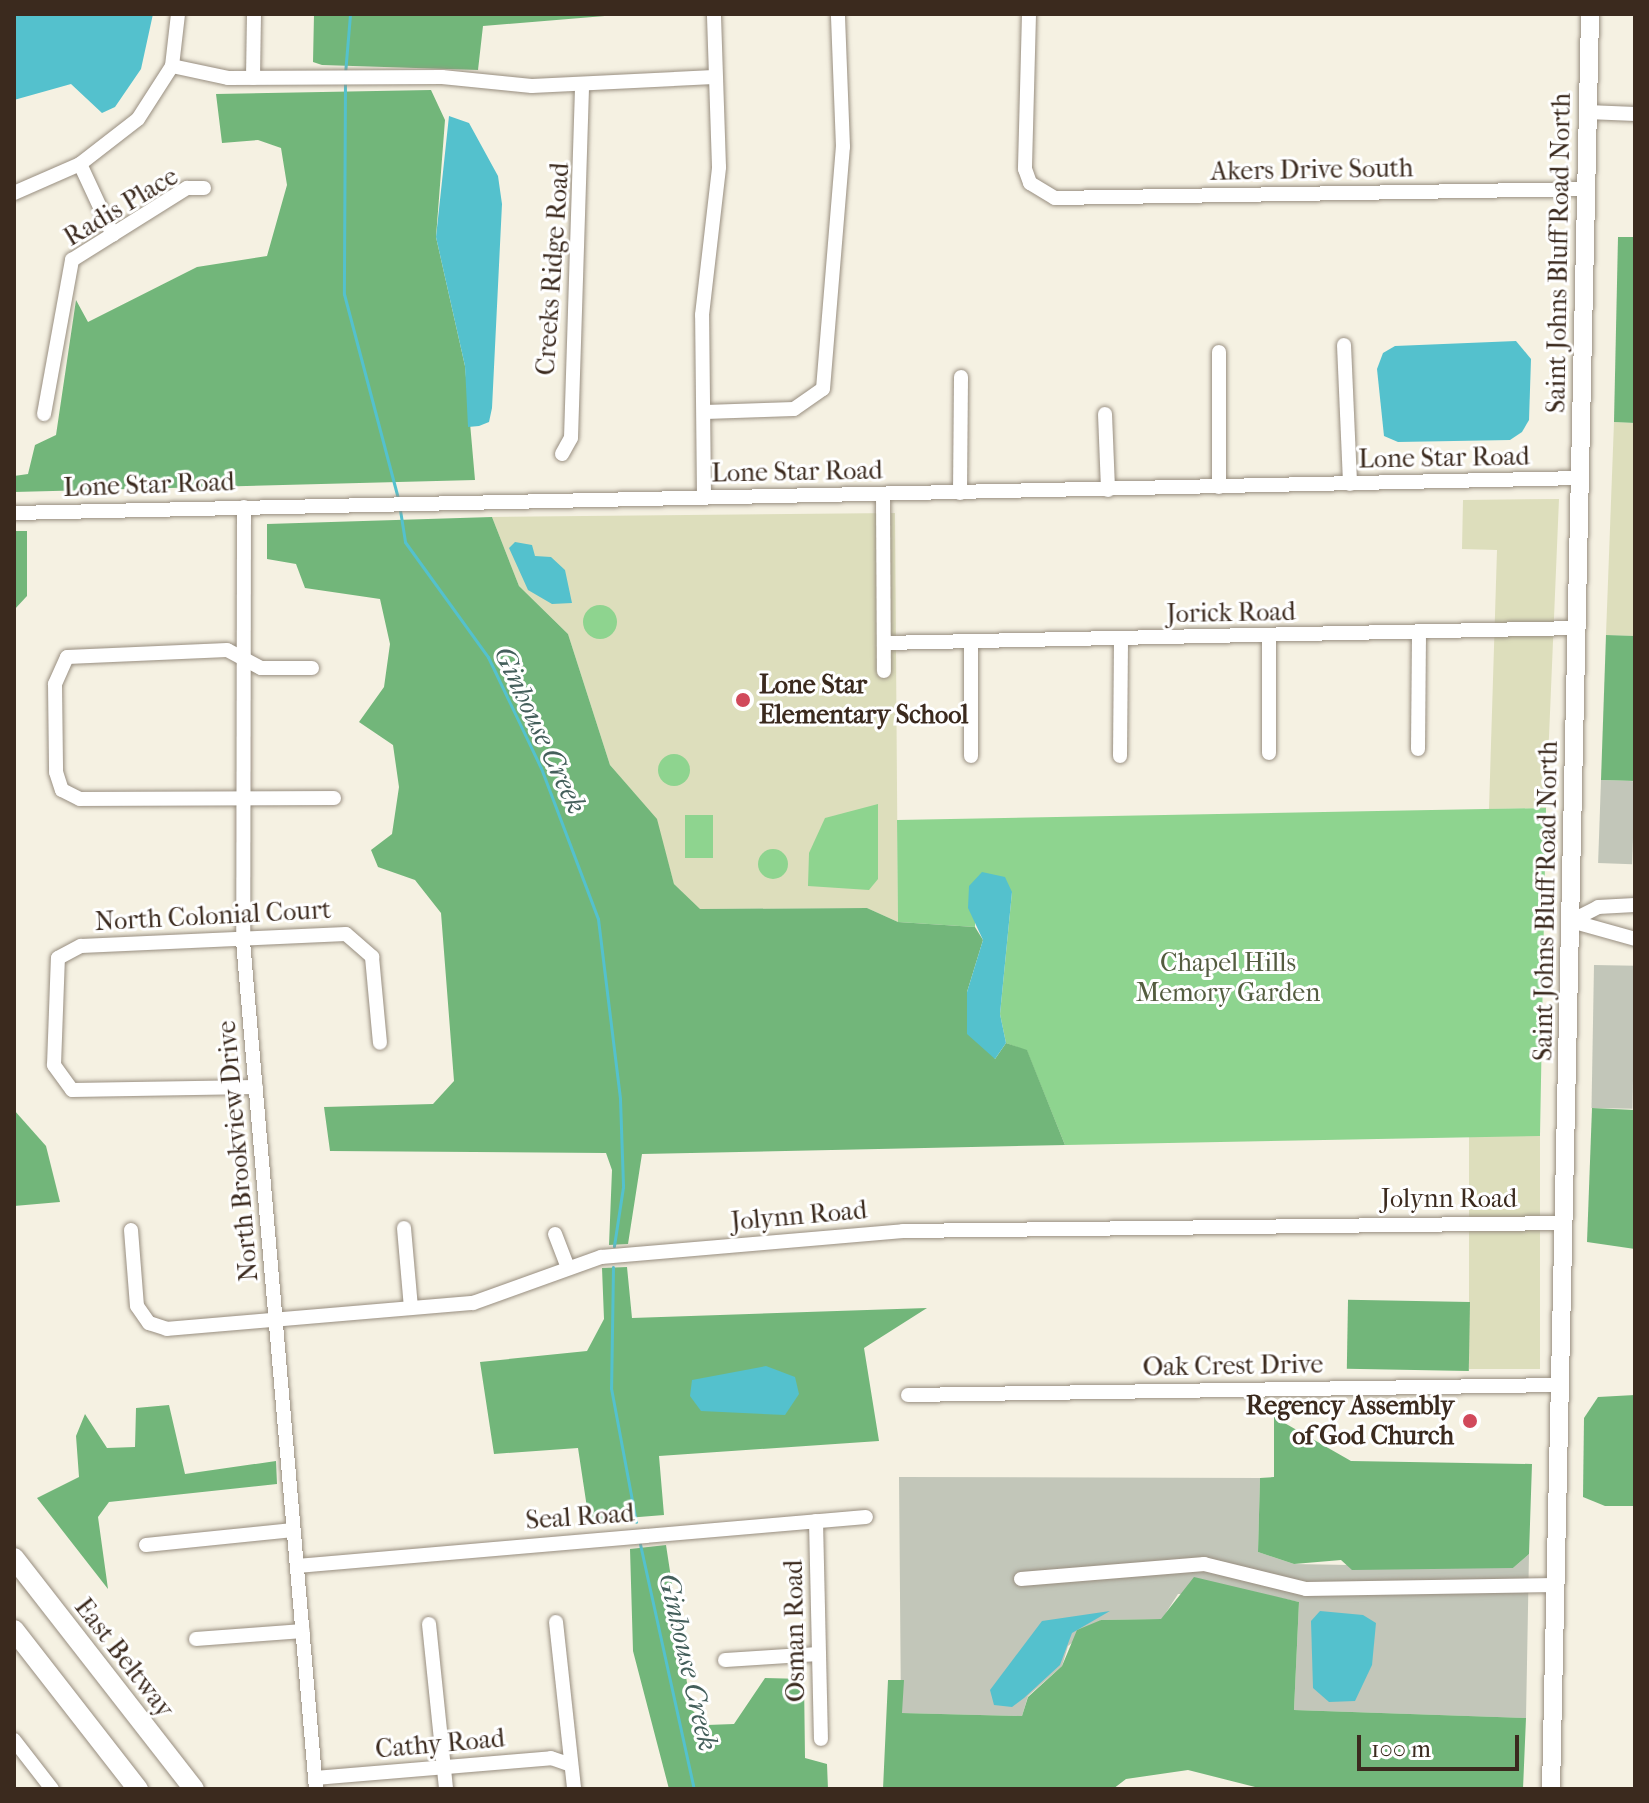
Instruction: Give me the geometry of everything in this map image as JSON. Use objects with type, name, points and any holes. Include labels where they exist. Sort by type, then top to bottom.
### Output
[{"type":"highway","name":"East Beltway","points":[[14,1558],[194,1789]]},
{"type":"highway","points":[[14,1630],[138,1789]]},
{"type":"main road","name":"Saint Johns Bluff Road North","points":[[1551,1789],[1590,14]]},
{"type":"street","points":[[14,193],[80,164],[138,119],[172,66],[178,14]]},
{"type":"street","points":[[253,78],[254,14]]},
{"type":"street","points":[[704,496],[702,315],[719,167],[714,14]]},
{"type":"street","points":[[705,412],[794,409],[817,398],[826,378],[843,147],[838,14]]},
{"type":"street","name":"Akers Drive South","points":[[1029,14],[1025,169],[1041,193],[1068,199],[1585,189]]},
{"type":"street","points":[[172,66],[253,78],[442,77],[582,84],[714,77]]},
{"type":"street","name":"Creeks Ridge Road","points":[[562,454],[571,438],[582,84]]},
{"type":"street","points":[[1588,112],[1635,114]]},
{"type":"street","points":[[80,164],[113,235]]},
{"type":"street","name":"Radis Place","points":[[44,414],[68,270],[113,235],[187,188],[204,188]]},
{"type":"street","points":[[1344,345],[1350,484]]},
{"type":"street","points":[[1219,352],[1219,487]]},
{"type":"street","points":[[960,493],[961,377]]},
{"type":"street","points":[[1105,414],[1108,490]]},
{"type":"street","name":"Lone Star Road","points":[[14,513],[1580,478]]},
{"type":"street","points":[[883,495],[884,671]]},
{"type":"street","name":"North Brookview Drive","points":[[244,507],[241,659],[243,941],[316,1784]]},
{"type":"street","name":"Jorick Road","points":[[884,643],[1578,628]]},
{"type":"street","points":[[1418,749],[1419,633]]},
{"type":"street","points":[[1269,637],[1269,753]]},
{"type":"street","points":[[1120,756],[1121,640]]},
{"type":"street","points":[[971,643],[971,756]]},
{"type":"street","points":[[312,668],[261,668],[227,650],[67,657],[55,684],[59,782],[80,799],[334,798]]},
{"type":"street","points":[[1571,921],[1598,907],[1635,905]]},
{"type":"street","points":[[1571,921],[1635,939]]},
{"type":"street","name":"North Colonial Court","points":[[256,1087],[72,1090],[54,1065],[53,978],[58,958],[72,947],[243,941],[266,934],[356,937],[372,957],[380,1043]]},
{"type":"street","name":"Jolynn Road","points":[[131,1230],[137,1306],[149,1323],[167,1329],[502,1299],[567,1265],[903,1231],[1564,1223]]},
{"type":"street","points":[[404,1228],[411,1308]]},
{"type":"street","points":[[555,1234],[567,1265]]},
{"type":"street","name":"Oak Crest Drive","points":[[908,1395],[1560,1385]]},
{"type":"street","name":"Seal Road","points":[[297,1566],[866,1517]]},
{"type":"street","name":"Osman Road","points":[[816,1521],[821,1739]]},
{"type":"street","points":[[146,1545],[293,1530]]},
{"type":"street","points":[[1021,1579],[1204,1564],[1306,1589],[1555,1585]]},
{"type":"street","points":[[556,1622],[568,1764],[574,1789]]},
{"type":"street","points":[[429,1624],[446,1789]]},
{"type":"street","points":[[196,1639],[303,1631]]},
{"type":"street","points":[[725,1660],[819,1654]]},
{"type":"street","points":[[14,1740],[52,1789]]},
{"type":"street","name":"Cathy Road","points":[[316,1784],[445,1767],[551,1758],[568,1764]]},
{"type":"shaded area","points":[[1614,422],[1635,423],[1635,636],[1606,635]]},
{"type":"shaded area","points":[[1559,499],[1546,808],[1489,809],[1497,550],[1462,549],[1463,500]]},
{"type":"shaded area","name":"Lone Star Elementary School","points":[[895,513],[898,922],[867,908],[699,909],[674,884],[656,819],[610,765],[568,634],[519,586],[492,517]]},
{"type":"shaded area","points":[[1601,780],[1635,781],[1632,864],[1598,863]]},
{"type":"shaded area","points":[[1594,965],[1635,966],[1632,1109],[1592,1108]]},
{"type":"shaded area","points":[[1469,1136],[1540,1136],[1540,1369],[1469,1369]]},
{"type":"shaded area","points":[[899,1477],[1260,1478],[1258,1552],[1294,1564],[1513,1568],[1529,1554],[1526,1718],[1294,1710],[1299,1602],[1261,1594],[1178,1594],[1162,1619],[1101,1620],[1068,1646],[1062,1666],[1028,1696],[1022,1716],[901,1713]]},
{"type":"green space","points":[[314,14],[629,14],[483,26],[478,70],[322,65],[313,62]]},
{"type":"green space","points":[[431,90],[445,120],[436,237],[465,366],[475,480],[14,492],[14,476],[28,474],[35,445],[56,435],[76,300],[88,322],[197,267],[267,256],[287,185],[281,148],[258,140],[222,143],[216,94]]},
{"type":"green space","points":[[1618,237],[1635,237],[1635,423],[1614,422]]},
{"type":"green space","points":[[492,517],[519,586],[568,634],[610,765],[657,819],[674,884],[700,909],[867,908],[898,922],[975,927],[983,940],[967,992],[995,1059],[1006,1043],[1027,1050],[1065,1145],[642,1154],[628,1244],[609,1245],[612,1170],[606,1153],[330,1151],[324,1107],[433,1104],[454,1081],[441,913],[415,880],[378,867],[371,850],[392,834],[399,787],[393,745],[359,722],[384,687],[390,644],[380,599],[305,588],[296,564],[267,559],[267,524]]},
{"type":"green space","points":[[14,531],[27,531],[27,596],[14,610]]},
{"type":"green space","points":[[600,605],[612,610],[617,622],[612,634],[600,639],[588,634],[583,622],[588,610]]},
{"type":"green space","points":[[1606,635],[1635,636],[1635,781],[1601,780]]},
{"type":"green space","points":[[674,754],[685,759],[690,770],[685,781],[674,786],[663,781],[658,770],[663,759]]},
{"type":"green space","points":[[878,804],[878,879],[869,890],[808,886],[809,853],[825,818]]},
{"type":"green space","name":"Chapel Hills Memory Garden","points":[[1546,808],[1540,1136],[1065,1145],[1027,1051],[1006,1043],[1000,1014],[1012,892],[975,914],[975,927],[898,922],[897,820]]},
{"type":"green space","points":[[685,815],[713,815],[713,858],[685,858]]},
{"type":"green space","points":[[773,849],[784,853],[788,864],[784,875],[773,879],[762,875],[758,864],[762,853]]},
{"type":"green space","points":[[1592,1108],[1635,1110],[1635,1249],[1587,1242]]},
{"type":"green space","points":[[14,1110],[46,1146],[60,1202],[14,1206]]},
{"type":"green space","points":[[627,1267],[632,1318],[927,1308],[864,1348],[879,1441],[659,1456],[664,1515],[589,1521],[578,1448],[494,1454],[480,1362],[587,1351],[604,1319],[602,1268]]},
{"type":"green space","points":[[1348,1300],[1470,1302],[1469,1371],[1347,1369]]},
{"type":"green space","points":[[1635,1395],[1635,1506],[1605,1506],[1583,1497],[1584,1418],[1598,1397]]},
{"type":"green space","points":[[169,1405],[185,1474],[276,1461],[277,1484],[109,1502],[98,1517],[108,1589],[37,1498],[79,1477],[76,1436],[85,1414],[107,1448],[135,1447],[136,1408]]},
{"type":"green space","points":[[1274,1417],[1351,1461],[1532,1464],[1529,1554],[1513,1568],[1352,1570],[1341,1560],[1294,1564],[1258,1552],[1260,1478],[1274,1477]]},
{"type":"green space","points":[[666,1545],[691,1709],[707,1725],[734,1724],[765,1678],[804,1679],[805,1758],[827,1764],[828,1789],[669,1789],[633,1651],[630,1549]]},
{"type":"green space","points":[[1194,1577],[1299,1602],[1294,1710],[1526,1718],[1523,1789],[1263,1789],[1188,1770],[1126,1779],[1113,1789],[883,1789],[888,1680],[904,1680],[902,1713],[1022,1716],[1028,1697],[1062,1666],[1077,1630],[1101,1620],[1161,1619]]},
{"type":"water","points":[[14,14],[153,14],[141,69],[115,107],[102,113],[71,84],[14,100]]},
{"type":"water","points":[[449,116],[469,123],[498,176],[502,204],[492,408],[489,422],[468,427],[465,366],[436,237]]},
{"type":"water","points":[[1516,341],[1531,359],[1529,420],[1522,432],[1510,440],[1398,442],[1384,436],[1377,369],[1383,353],[1395,346]]},
{"type":"water","points":[[515,542],[532,545],[535,556],[551,557],[565,570],[572,603],[552,604],[528,590],[509,548]]},
{"type":"water","points":[[982,872],[1005,877],[1012,892],[1000,1014],[1006,1043],[995,1059],[967,1034],[967,992],[983,940],[968,908],[969,886]]},
{"type":"water","points":[[766,1366],[795,1377],[799,1394],[785,1415],[701,1411],[690,1396],[692,1380]]},
{"type":"water","points":[[1110,1611],[1072,1633],[1060,1665],[1024,1698],[1012,1707],[994,1705],[990,1690],[1042,1621]]},
{"type":"water","points":[[1320,1611],[1363,1615],[1376,1623],[1372,1665],[1355,1701],[1329,1702],[1313,1688],[1311,1621]]},
{"type":"waterway","name":"Ginhouse Creek","points":[[345,74],[350,14]]},
{"type":"waterway","name":"Ginhouse Creek","points":[[345,81],[344,294],[398,498]]},
{"type":"waterway","name":"Ginhouse Creek","points":[[400,510],[405,542],[488,657],[541,768],[598,919],[620,1099],[623,1187],[614,1246]]},
{"type":"waterway","name":"Ginhouse Creek","points":[[613,1267],[611,1388],[636,1522]]},
{"type":"waterway","name":"Ginhouse Creek","points":[[640,1544],[694,1789]]},
{"type":"place","name":"Lone Star Elementary School","points":[[743,700]]},
{"type":"place","name":"Regency Assembly of God Church","points":[[1470,1421]]}]
